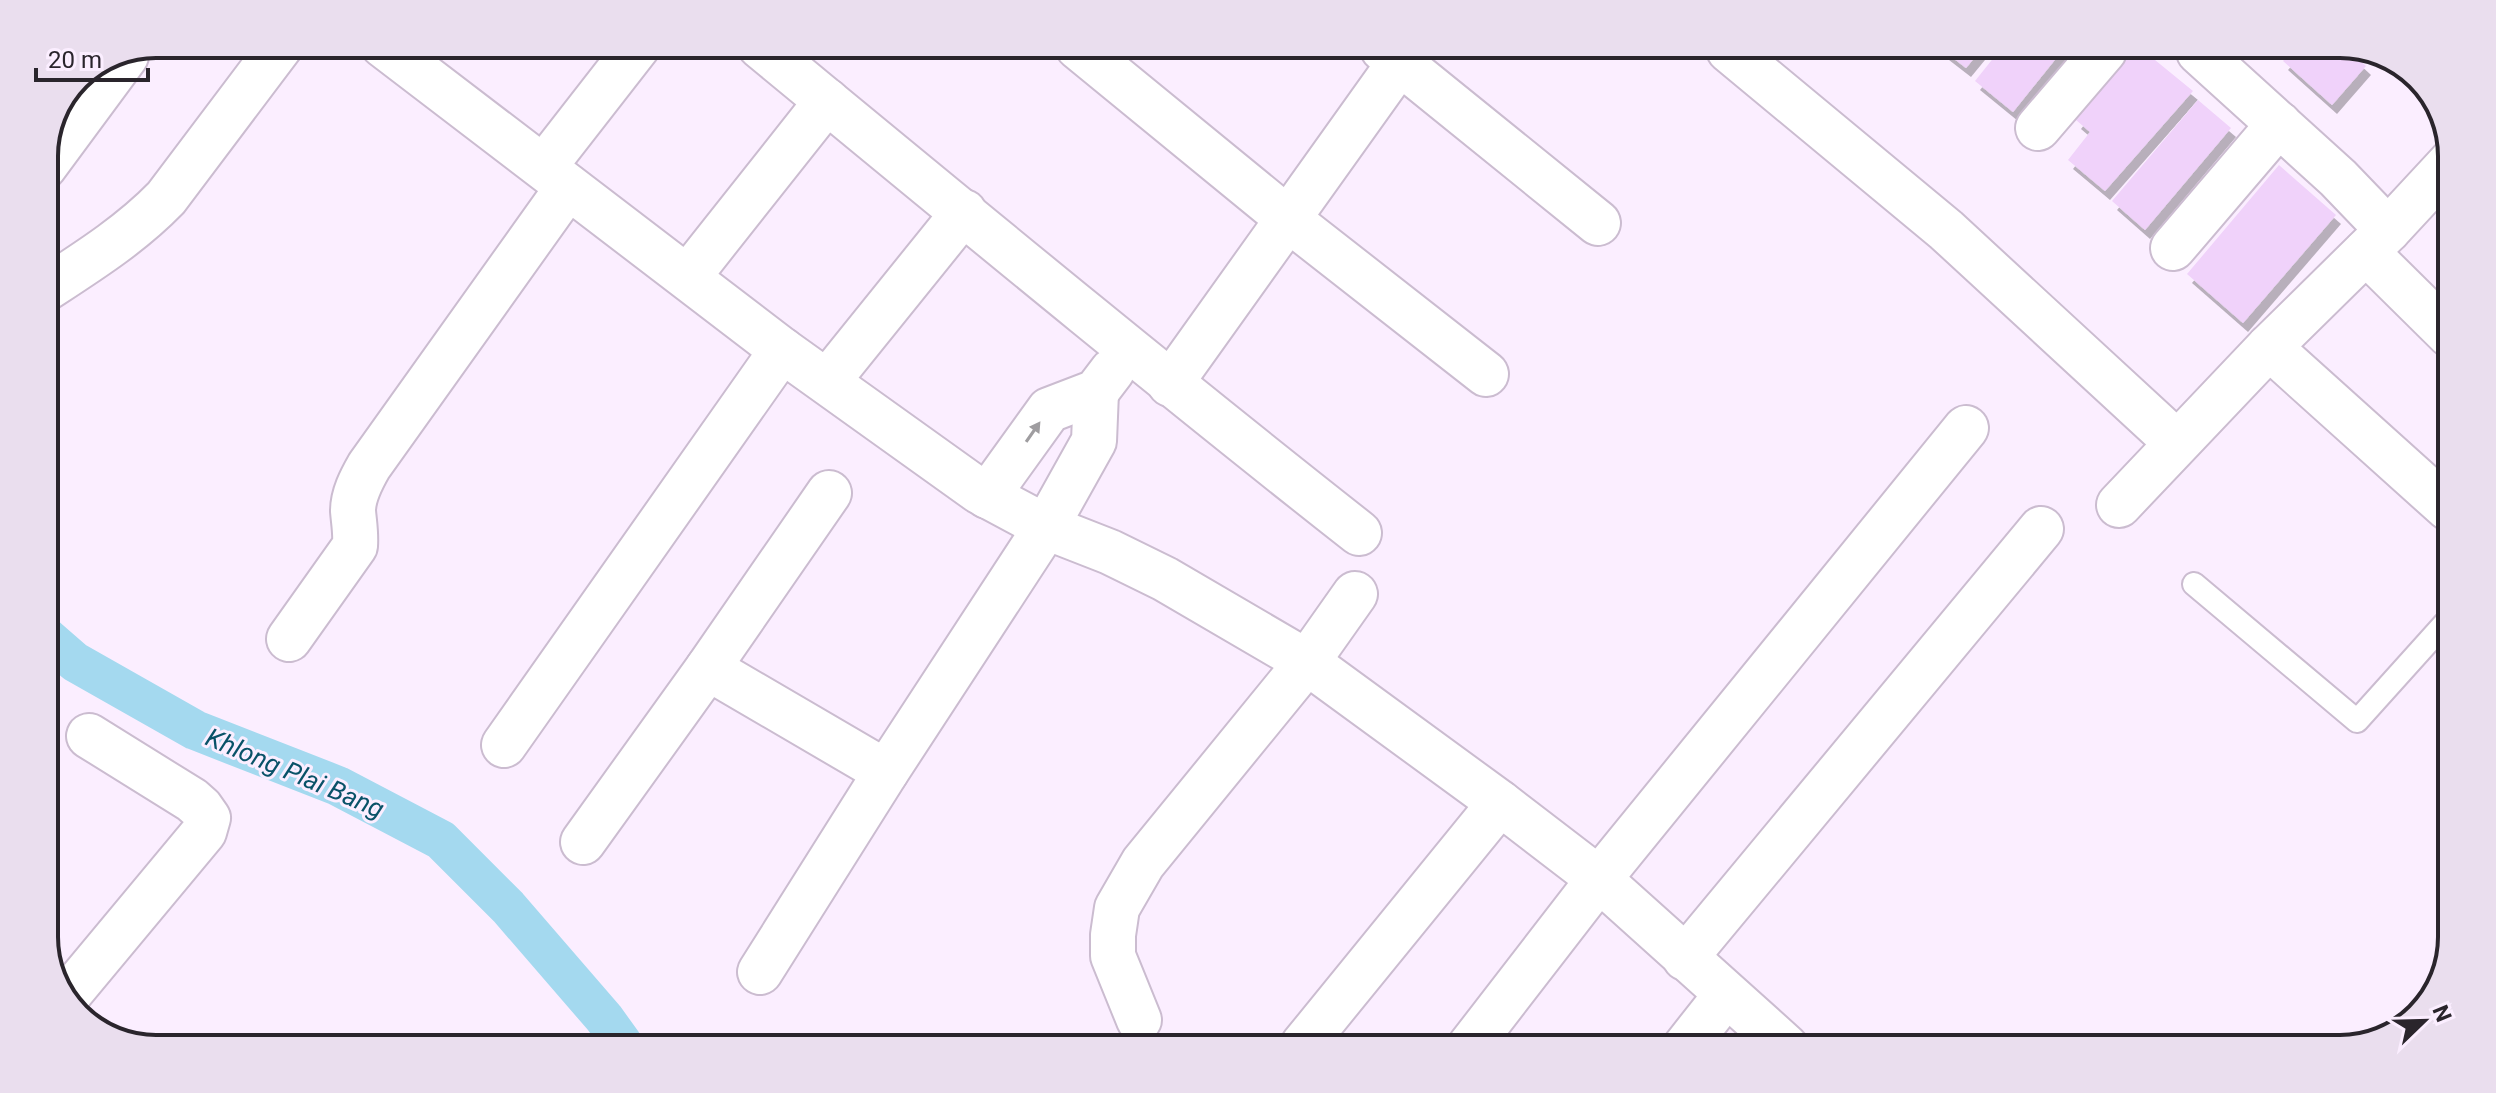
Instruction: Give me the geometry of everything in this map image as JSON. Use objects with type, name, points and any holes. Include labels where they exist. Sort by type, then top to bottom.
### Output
[{"type":"street","points":[[58,280],[145,220],[166,198],[271,58]]},
{"type":"street","points":[[402,58],[563,169],[782,350],[987,496],[1046,527],[1110,552],[1165,579],[1307,662],[1500,803],[1610,889],[1772,1035]]},
{"type":"street","points":[[289,639],[355,546],[353,509],[358,485],[369,466],[563,169],[631,58]]},
{"type":"street","points":[[775,58],[1128,350],[1359,533]]},
{"type":"street","points":[[1091,58],[1288,219],[1486,374]]},
{"type":"street","points":[[1170,384],[1288,219],[1390,58]]},
{"type":"street","points":[[1396,58],[1598,223]]},
{"type":"street","points":[[1739,58],[1946,230],[2177,443]]},
{"type":"street","points":[[2038,128],[2098,58]]},
{"type":"street","points":[[2206,58],[2338,178],[2377,241],[2438,320]]},
{"type":"street","points":[[58,148],[120,65]]},
{"type":"street","points":[[698,264],[827,101]]},
{"type":"street","points":[[2173,248],[2279,124]]},
{"type":"street","points":[[2119,505],[2269,347],[2438,181]]},
{"type":"street","points":[[835,372],[964,212]]},
{"type":"street","points":[[2269,347],[2438,499]]},
{"type":"street","points":[[504,745],[782,350]]},
{"type":"street","points":[[987,496],[1049,410],[1096,392],[1128,350]]},
{"type":"street","points":[[760,972],[1046,527],[1094,441],[1096,392]]},
{"type":"street","points":[[1509,1035],[1610,889],[1966,428]]},
{"type":"street","points":[[583,842],[829,493]]},
{"type":"street","points":[[1685,958],[2041,529]]},
{"type":"street","points":[[1139,1020],[1113,956],[1117,908],[1143,863],[1307,662],[1355,594]]},
{"type":"street","points":[[708,668],[886,772]]},
{"type":"street","points":[[73,990],[204,832],[208,818],[192,800],[89,736]]},
{"type":"street","points":[[1311,1035],[1500,803]]},
{"type":"street","points":[[1480,1035],[1610,889]]},
{"type":"street","points":[[1694,1035],[1726,995]]},
{"type":"lane","points":[[2194,584],[2357,721],[2438,631]]},
{"type":"building","points":[[1953,58],[1974,58],[1966,68]]},
{"type":"building","points":[[1993,58],[2056,58],[2013,112],[1975,81]]},
{"type":"building","points":[[2125,58],[2153,58],[2193,91],[2105,191],[2068,160],[2090,132],[2076,120]]},
{"type":"building","points":[[2286,58],[2340,58],[2360,60],[2366,66],[2332,105],[2283,61]]},
{"type":"building","points":[[2198,100],[2231,128],[2145,230],[2112,201]]},
{"type":"building","points":[[2279,165],[2336,215],[2243,323],[2187,274]]},
{"type":"waterway","name":"Khlong Plai Bang","points":[[58,647],[75,662],[195,730],[338,786],[441,840],[508,907],[616,1035]]}]
